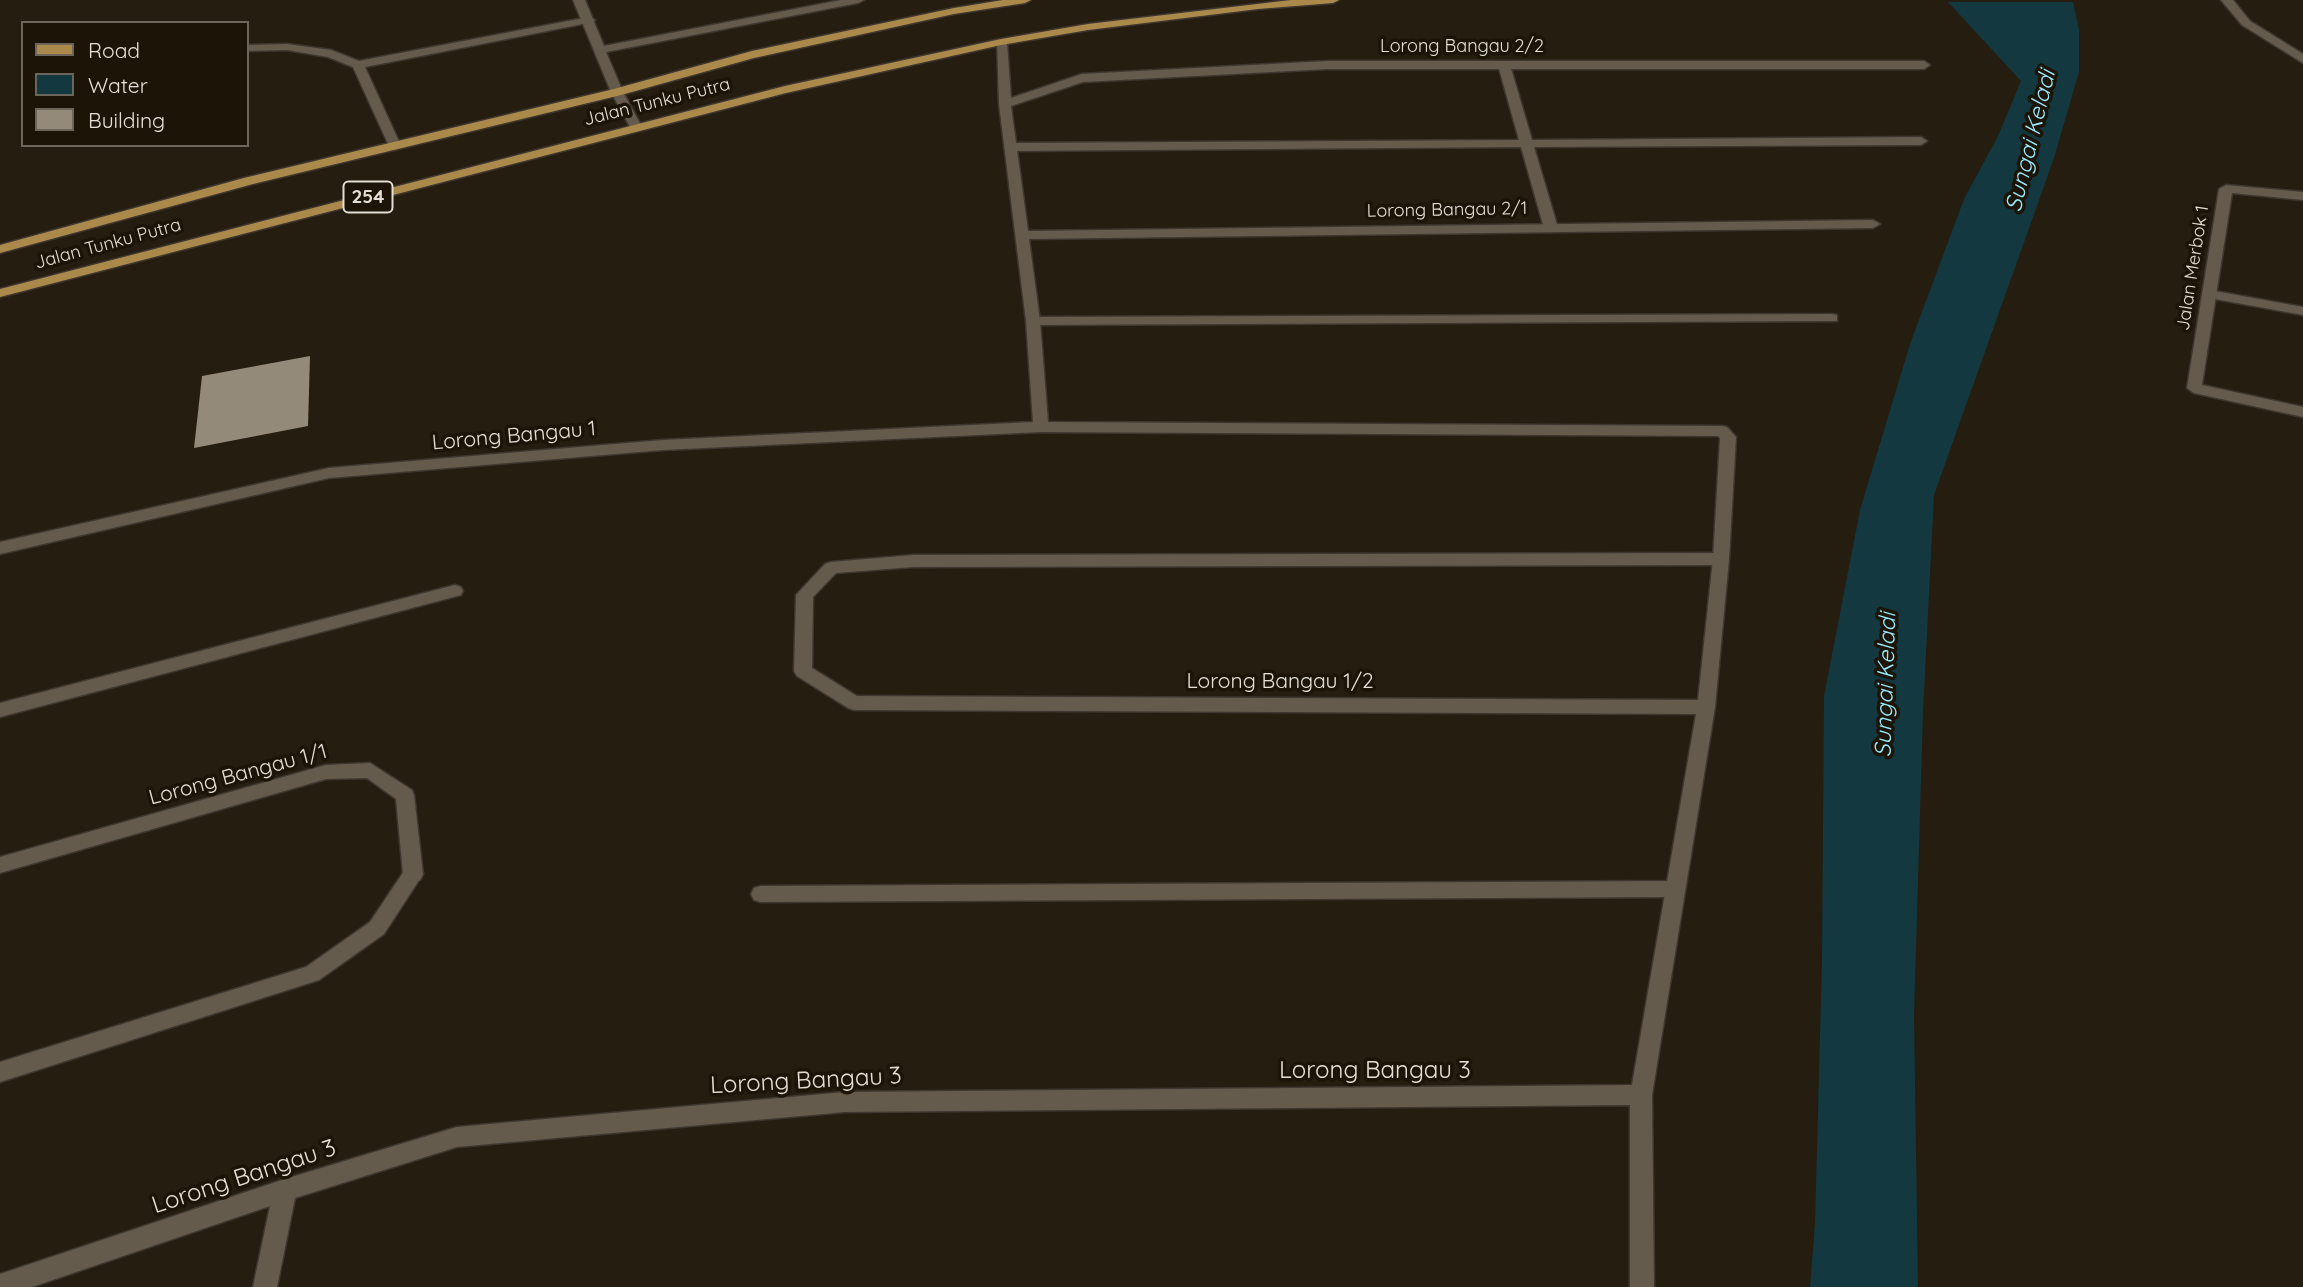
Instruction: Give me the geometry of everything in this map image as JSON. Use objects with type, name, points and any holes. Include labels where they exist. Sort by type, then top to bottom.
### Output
[{"type":"main road","name":"Jalan Tunku Putra","points":[[0,249],[249,181],[617,92],[752,55],[954,11],[1025,0]]},
{"type":"main road","name":"Jalan Tunku Putra","points":[[0,293],[636,127],[785,90],[1001,42],[1128,22],[1333,0]]},
{"type":"street","points":[[579,0],[617,92],[636,127]]},
{"type":"street","points":[[601,50],[858,0]]},
{"type":"street","points":[[2227,0],[2246,23],[2303,59]]},
{"type":"street","points":[[248,48],[287,47],[331,54],[358,65],[589,20]]},
{"type":"street","points":[[1001,42],[1005,104],[1033,321],[1041,427]]},
{"type":"street","points":[[358,65],[395,146]]},
{"type":"street","name":"Lorong Bangau 2/2","points":[[1005,104],[1082,78],[1328,65],[1924,65]]},
{"type":"street","points":[[1504,65],[1551,228]]},
{"type":"street","points":[[1010,146],[1921,141]]},
{"type":"street","name":"Jalan Merbok 1","points":[[2303,196],[2226,189],[2194,388],[2303,412]]},
{"type":"street","name":"Lorong Bangau 2/1","points":[[1022,235],[1873,224]]},
{"type":"street","points":[[2209,294],[2303,311]]},
{"type":"street","points":[[1033,321],[1832,318]]},
{"type":"street","name":"Lorong Bangau 1","points":[[0,548],[329,473],[663,445],[1041,427],[1716,430],[1726,434],[1728,438],[1721,559]]},
{"type":"street","points":[[1642,1287],[1641,1095],[1706,707],[1721,559]]},
{"type":"street","name":"Lorong Bangau 1/2","points":[[1706,707],[854,703],[803,671],[804,596],[831,568],[927,561],[1721,559]]},
{"type":"street","points":[[0,710],[455,591]]},
{"type":"street","name":"Lorong Bangau 1/1","points":[[0,865],[326,772],[370,770],[405,795],[414,874],[377,928],[312,974],[0,1072]]},
{"type":"street","points":[[761,894],[1675,889]]},
{"type":"street","name":"Lorong Bangau 3","points":[[0,1286],[457,1137],[845,1101],[1641,1095]]},
{"type":"street","points":[[265,1287],[285,1191]]},
{"type":"water","name":"Sungai Keladi","points":[[1948,2],[2073,2],[2079,30],[2079,72],[2054,158],[1934,495],[1923,713],[1914,1015],[1918,1287],[1810,1287],[1815,1224],[1822,959],[1824,696],[1860,510],[1910,344],[1964,199],[1998,136],[2021,81]]},
{"type":"building","points":[[310,356],[308,426],[194,448],[202,376]]}]
